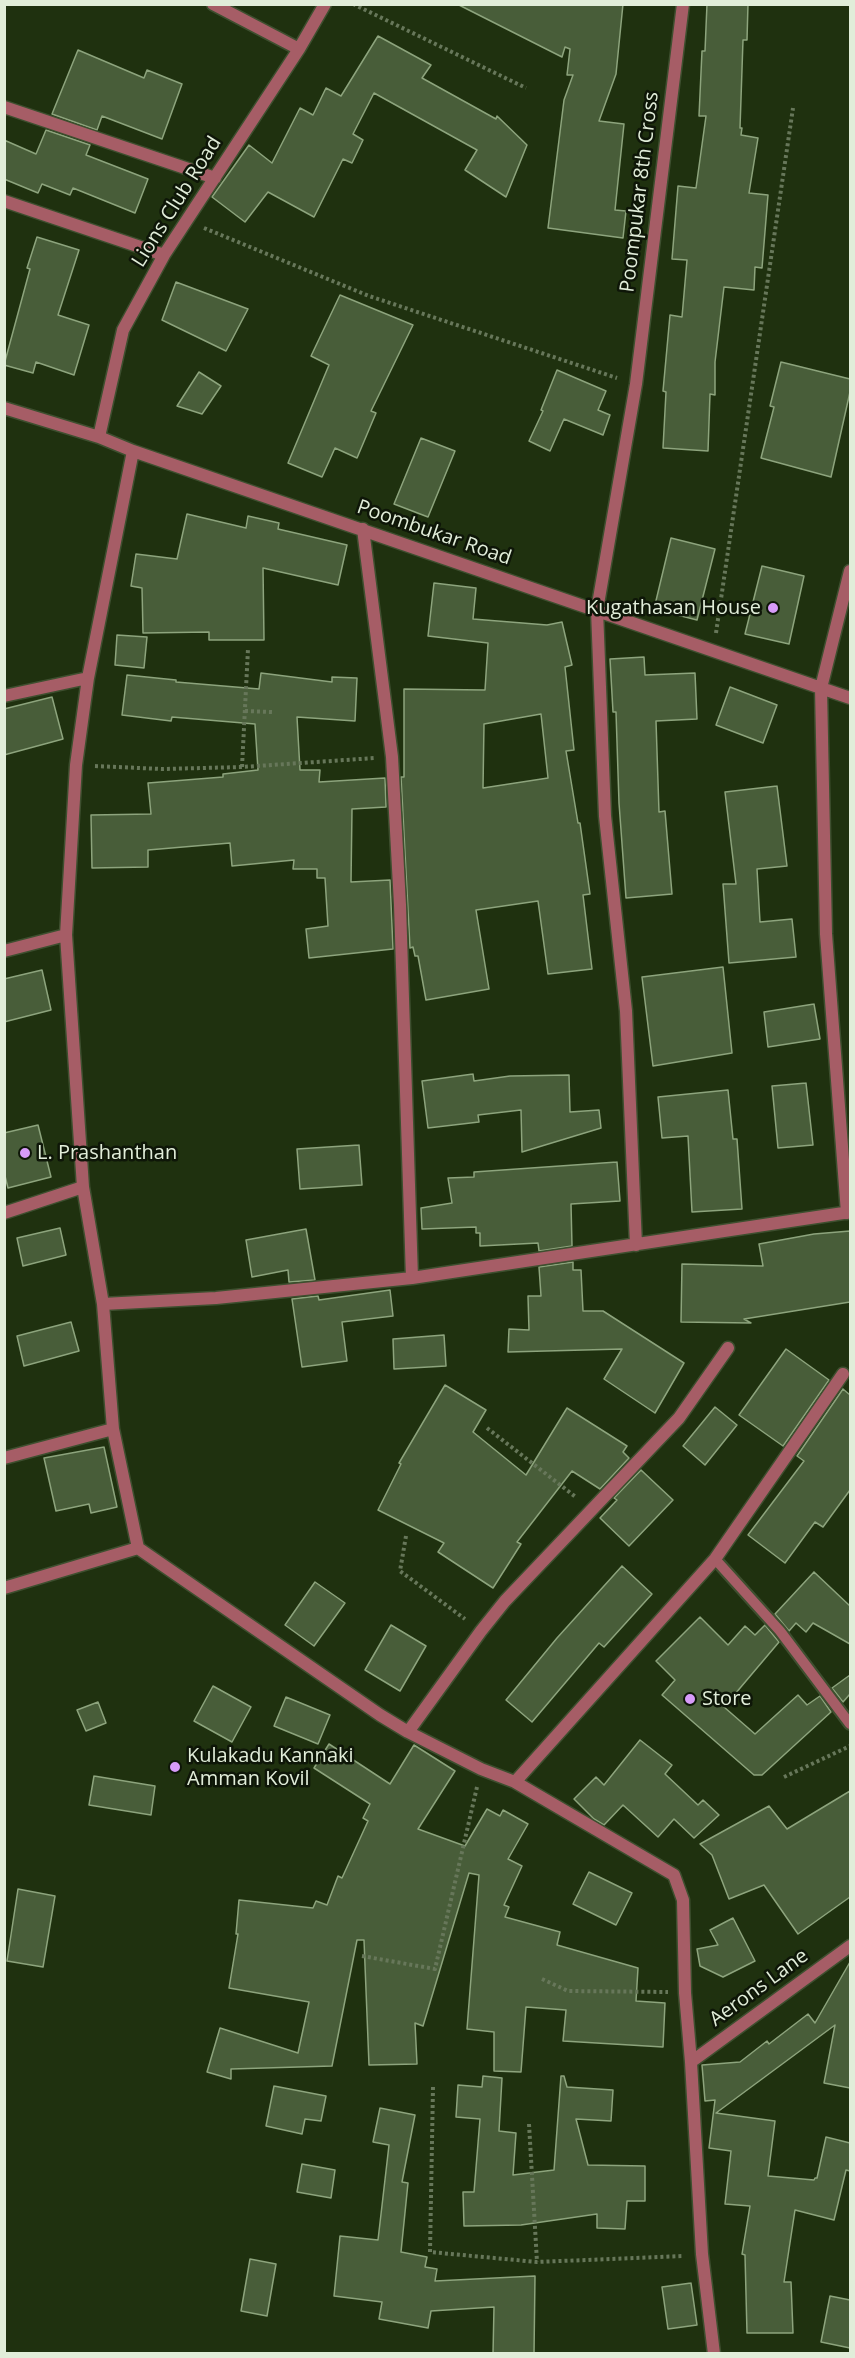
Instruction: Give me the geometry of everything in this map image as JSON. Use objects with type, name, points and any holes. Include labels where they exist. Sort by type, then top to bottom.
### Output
[{"type":"street","points":[[213,4],[299,49]]},
{"type":"street","name":"Lions Club Road","points":[[99,437],[123,330],[164,255],[299,49],[325,4]]},
{"type":"street","name":"Poompukar 8th Cross","points":[[636,1245],[626,1011],[605,816],[597,610],[636,384],[684,4]]},
{"type":"street","points":[[4,107],[215,178]]},
{"type":"street","points":[[4,201],[164,255]]},
{"type":"street","name":"Poombukar Road","points":[[4,408],[99,437],[133,451],[850,698]]},
{"type":"street","points":[[133,451],[88,678],[76,765],[66,935],[83,1187],[103,1304],[113,1429],[138,1548],[380,1715],[481,1769],[515,1782],[674,1875],[683,1900],[685,1993],[692,2062],[702,2254],[714,2354]]},
{"type":"street","points":[[363,529],[392,757],[400,905],[412,1278]]},
{"type":"street","points":[[103,1304],[216,1298],[412,1278],[849,1213],[826,934],[821,688],[850,571]]},
{"type":"street","points":[[4,696],[88,678]]},
{"type":"street","points":[[4,951],[66,935]]},
{"type":"street","points":[[4,1213],[83,1187]]},
{"type":"street","points":[[408,1732],[505,1601],[680,1418],[728,1347]]},
{"type":"street","points":[[515,1782],[715,1559],[843,1374]]},
{"type":"street","points":[[4,1458],[113,1429]]},
{"type":"street","points":[[4,1588],[138,1548]]},
{"type":"street","name":"Aerons Lane","points":[[692,2062],[850,1946]]},
{"type":"lane","points":[[715,1559],[780,1631],[850,1724]]},
{"type":"path","points":[[353,4],[526,88]]},
{"type":"path","points":[[713,651],[794,108]]},
{"type":"path","points":[[187,220],[369,296],[636,384]]},
{"type":"path","points":[[242,767],[248,649]]},
{"type":"path","points":[[245,711],[272,712]]},
{"type":"path","points":[[76,765],[162,769],[242,767],[392,757]]},
{"type":"path","points":[[487,1428],[592,1510]]},
{"type":"path","points":[[406,1536],[400,1571],[481,1631]]},
{"type":"path","points":[[784,1777],[850,1746]]},
{"type":"path","points":[[362,1956],[435,1969],[481,1769]]},
{"type":"path","points":[[542,1979],[568,1991],[685,1993]]},
{"type":"path","points":[[433,2087],[430,2252],[537,2262],[657,2259],[702,2254]]},
{"type":"path","points":[[530,2124],[537,2262]]},
{"type":"building","points":[[457,4],[623,4],[616,74],[599,121],[624,124],[615,210],[626,211],[623,238],[548,228],[564,100],[573,75],[567,75],[570,49],[565,47],[562,57]]},
{"type":"building","points":[[707,4],[748,4],[747,40],[743,40],[740,128],[742,128],[741,135],[758,138],[749,193],[768,195],[762,268],[755,267],[754,290],[724,287],[715,362],[715,395],[710,394],[708,451],[663,448],[666,392],[663,391],[670,315],[682,317],[687,260],[672,259],[678,186],[696,188],[706,116],[699,116]]},
{"type":"building","points":[[378,36],[431,65],[422,78],[496,119],[497,116],[527,145],[506,197],[465,170],[477,150],[374,93],[353,134],[363,140],[352,163],[343,159],[314,217],[268,192],[245,222],[212,197],[249,145],[272,163],[300,108],[313,115],[326,88],[341,96]]},
{"type":"building","points":[[78,50],[144,78],[147,70],[182,84],[162,139],[102,116],[97,130],[52,114]]},
{"type":"building","points":[[46,130],[90,145],[86,155],[148,179],[135,213],[73,188],[70,195],[42,184],[38,193],[4,179],[4,140],[36,154]]},
{"type":"building","points":[[37,237],[79,250],[58,315],[89,325],[74,375],[36,362],[33,373],[4,365],[30,269],[27,268]]},
{"type":"building","points":[[176,282],[248,309],[226,351],[162,320]]},
{"type":"building","points":[[340,295],[413,325],[371,411],[376,413],[357,458],[335,448],[322,477],[288,463],[329,365],[311,356]]},
{"type":"building","points":[[781,362],[850,379],[850,392],[831,477],[761,458],[774,407],[770,406]]},
{"type":"building","points":[[557,370],[606,391],[598,410],[610,415],[603,435],[564,419],[550,451],[529,441],[543,411],[541,410]]},
{"type":"building","points":[[199,372],[221,386],[202,414],[177,406]]},
{"type":"building","points":[[421,438],[455,451],[428,517],[394,504]]},
{"type":"building","points":[[187,514],[246,528],[248,516],[279,523],[278,529],[347,545],[338,585],[263,568],[264,640],[209,640],[209,632],[143,633],[142,588],[131,586],[136,554],[177,559]]},
{"type":"building","points":[[671,538],[715,549],[697,620],[654,609]]},
{"type":"building","name":"Kugathasan House","points":[[762,566],[804,576],[789,644],[745,634]]},
{"type":"building","points":[[434,583],[476,588],[473,619],[547,625],[562,622],[572,665],[565,667],[574,750],[566,751],[578,823],[580,823],[590,894],[583,895],[592,969],[548,974],[538,901],[476,910],[489,989],[426,1000],[418,956],[415,956],[413,947],[410,948],[401,777],[404,777],[404,689],[485,690],[488,643],[428,636]],"holes":[[[541,714],[548,778],[483,788],[484,724]]]},
{"type":"building","points":[[117,635],[147,637],[144,668],[115,665]]},
{"type":"building","points":[[644,657],[645,675],[695,673],[697,719],[656,721],[659,812],[665,811],[672,894],[626,898],[619,803],[616,712],[613,712],[610,659]]},
{"type":"building","points":[[261,673],[332,682],[332,677],[357,678],[355,721],[297,717],[300,770],[320,770],[319,782],[385,778],[386,807],[352,809],[351,882],[390,880],[393,949],[309,958],[306,929],[328,926],[325,878],[317,878],[317,869],[293,869],[294,860],[232,866],[230,843],[148,850],[148,867],[92,868],[91,815],[151,814],[148,783],[223,777],[223,774],[258,770],[255,724],[172,717],[171,721],[122,715],[127,675],[259,689]]},
{"type":"building","points":[[730,687],[777,705],[763,743],[716,725]]},
{"type":"building","points":[[52,697],[63,739],[4,755],[4,709]]},
{"type":"building","points":[[777,786],[787,866],[757,869],[760,922],[792,919],[796,957],[729,963],[723,884],[736,884],[725,792]]},
{"type":"building","points":[[723,967],[732,1053],[653,1066],[642,977]]},
{"type":"building","points":[[42,970],[51,1010],[4,1022],[4,979]]},
{"type":"building","points":[[814,1004],[820,1039],[768,1047],[764,1012]]},
{"type":"building","points":[[473,1074],[474,1081],[510,1076],[569,1075],[570,1112],[599,1110],[601,1128],[522,1152],[521,1110],[478,1115],[479,1122],[428,1128],[422,1081]]},
{"type":"building","points":[[806,1083],[813,1145],[778,1148],[772,1086]]},
{"type":"building","points":[[728,1090],[733,1139],[737,1139],[742,1209],[692,1212],[688,1136],[662,1138],[658,1097]]},
{"type":"building","name":"L. Prashanthan","points":[[38,1125],[51,1177],[8,1188],[4,1172],[4,1133]]},
{"type":"building","points":[[359,1145],[362,1185],[300,1189],[297,1149]]},
{"type":"building","points":[[617,1162],[620,1201],[571,1204],[572,1246],[539,1251],[538,1243],[480,1246],[480,1233],[476,1233],[476,1227],[422,1229],[421,1208],[452,1203],[448,1178],[474,1177],[474,1172]]},
{"type":"building","points":[[60,1228],[66,1255],[23,1266],[17,1238]]},
{"type":"building","points":[[306,1229],[315,1280],[289,1282],[288,1270],[252,1277],[246,1240]]},
{"type":"building","points":[[850,1231],[850,1302],[744,1319],[751,1323],[681,1322],[682,1264],[763,1266],[759,1244],[814,1234]]},
{"type":"building","points":[[573,1262],[573,1270],[581,1270],[583,1311],[603,1311],[684,1363],[655,1413],[604,1379],[622,1349],[508,1352],[509,1329],[529,1330],[528,1296],[541,1296],[539,1267]]},
{"type":"building","points":[[390,1290],[393,1316],[342,1322],[347,1361],[302,1367],[292,1299],[318,1296],[319,1300]]},
{"type":"building","points":[[71,1322],[79,1351],[24,1366],[17,1336]]},
{"type":"building","points":[[444,1335],[446,1366],[394,1369],[393,1339]]},
{"type":"building","points":[[786,1349],[829,1380],[783,1446],[739,1415]]},
{"type":"building","points":[[445,1385],[486,1410],[473,1432],[526,1475],[567,1408],[627,1446],[623,1452],[629,1458],[600,1489],[572,1471],[517,1542],[521,1544],[493,1588],[438,1552],[444,1543],[378,1510],[401,1464],[399,1463]]},
{"type":"building","points":[[843,1389],[850,1395],[850,1490],[823,1527],[815,1522],[785,1563],[748,1535],[804,1461],[797,1456]]},
{"type":"building","points":[[715,1407],[737,1425],[705,1465],[683,1446]]},
{"type":"building","points":[[104,1447],[117,1507],[91,1513],[89,1504],[56,1511],[44,1458]]},
{"type":"building","points":[[641,1470],[673,1500],[629,1546],[600,1518],[617,1500],[614,1498]]},
{"type":"building","points":[[622,1566],[652,1594],[604,1647],[599,1643],[532,1722],[506,1700],[557,1638]]},
{"type":"building","points":[[814,1572],[850,1606],[850,1644],[813,1623],[806,1632],[796,1623],[789,1631],[775,1614]]},
{"type":"building","points":[[315,1582],[345,1603],[314,1646],[285,1625]]},
{"type":"building","points":[[700,1617],[728,1645],[745,1626],[755,1635],[765,1625],[779,1642],[724,1707],[755,1734],[798,1695],[807,1705],[820,1696],[831,1712],[762,1775],[754,1775],[662,1695],[675,1680],[656,1661]]},
{"type":"building","points":[[391,1625],[426,1646],[400,1691],[365,1670]]},
{"type":"building","points":[[850,1675],[850,1694],[843,1702],[832,1688]]},
{"type":"building","points":[[213,1686],[251,1707],[232,1742],[194,1721]]},
{"type":"building","points":[[286,1697],[330,1715],[318,1744],[274,1726]]},
{"type":"building","points":[[98,1702],[106,1723],[86,1731],[77,1710]]},
{"type":"building","points":[[640,1740],[672,1765],[665,1774],[698,1805],[703,1800],[719,1815],[694,1838],[674,1819],[658,1837],[623,1805],[604,1825],[594,1819],[574,1799],[596,1777],[604,1785]]},
{"type":"building","points":[[329,1744],[390,1784],[414,1745],[455,1771],[418,1829],[465,1846],[487,1809],[500,1816],[503,1810],[528,1824],[508,1859],[522,1866],[504,1905],[509,1907],[505,1917],[560,1932],[557,1945],[638,1968],[636,2001],[665,2003],[663,2047],[563,2041],[566,2010],[526,2007],[521,2072],[494,2071],[494,2032],[467,2029],[479,1875],[469,1873],[423,2026],[415,2023],[417,2064],[369,2065],[364,1940],[357,1940],[332,2066],[231,2069],[231,2079],[207,2072],[220,2028],[298,2053],[309,2002],[229,1988],[238,1934],[236,1934],[239,1900],[313,1908],[316,1901],[327,1905],[338,1876],[342,1878],[368,1821],[363,1818],[370,1804],[314,1768]]},
{"type":"building","points":[[94,1776],[155,1786],[151,1815],[89,1805]]},
{"type":"building","points":[[850,1791],[850,1897],[798,1934],[764,1885],[729,1899],[712,1855],[700,1844],[769,1806],[787,1829]]},
{"type":"building","points":[[589,1872],[632,1893],[616,1925],[573,1904]]},
{"type":"building","points":[[18,1889],[55,1896],[43,1967],[7,1961]]},
{"type":"building","points":[[733,1918],[755,1961],[723,1977],[700,1966],[697,1949],[718,1945],[710,1930]]},
{"type":"building","points":[[850,1962],[850,2088],[824,2083],[835,2025],[716,2113],[775,2121],[768,2176],[814,2180],[817,2178],[826,2137],[850,2143],[850,2171],[846,2170],[834,2220],[795,2210],[784,2282],[791,2282],[793,2333],[747,2333],[745,2255],[742,2254],[750,2206],[725,2204],[731,2151],[709,2148],[715,2100],[705,2101],[702,2065],[740,2062],[767,2041],[769,2044],[808,2014],[815,2023]]},
{"type":"building","points":[[483,2076],[502,2078],[499,2131],[516,2133],[513,2175],[554,2170],[561,2076],[564,2076],[567,2087],[613,2090],[611,2121],[576,2119],[588,2165],[645,2166],[645,2201],[627,2201],[625,2229],[597,2228],[597,2214],[521,2225],[464,2226],[463,2192],[474,2192],[480,2119],[456,2117],[458,2085],[482,2087]]},
{"type":"building","points":[[274,2086],[326,2096],[321,2121],[305,2119],[302,2134],[266,2126]]},
{"type":"building","points":[[380,2108],[415,2115],[402,2182],[408,2183],[401,2252],[427,2257],[425,2267],[437,2269],[435,2281],[535,2276],[534,2354],[493,2354],[494,2307],[431,2311],[428,2328],[379,2319],[382,2302],[334,2296],[340,2236],[378,2240],[389,2145],[373,2142]]},
{"type":"building","points":[[302,2164],[335,2170],[331,2198],[297,2192]]},
{"type":"building","points":[[250,2259],[276,2264],[267,2316],[241,2311]]},
{"type":"building","points":[[691,2283],[697,2325],[668,2329],[662,2287]]},
{"type":"building","points":[[830,2296],[850,2300],[850,2348],[821,2342]]},
{"type":"place","name":"Kugathasan House","points":[[773,608]]},
{"type":"place","name":"L. Prashanthan","points":[[25,1153]]},
{"type":"place","name":"Store","points":[[690,1699]]},
{"type":"place","name":"Kulakadu Kannaki Amman Kovil","points":[[175,1767]]}]
